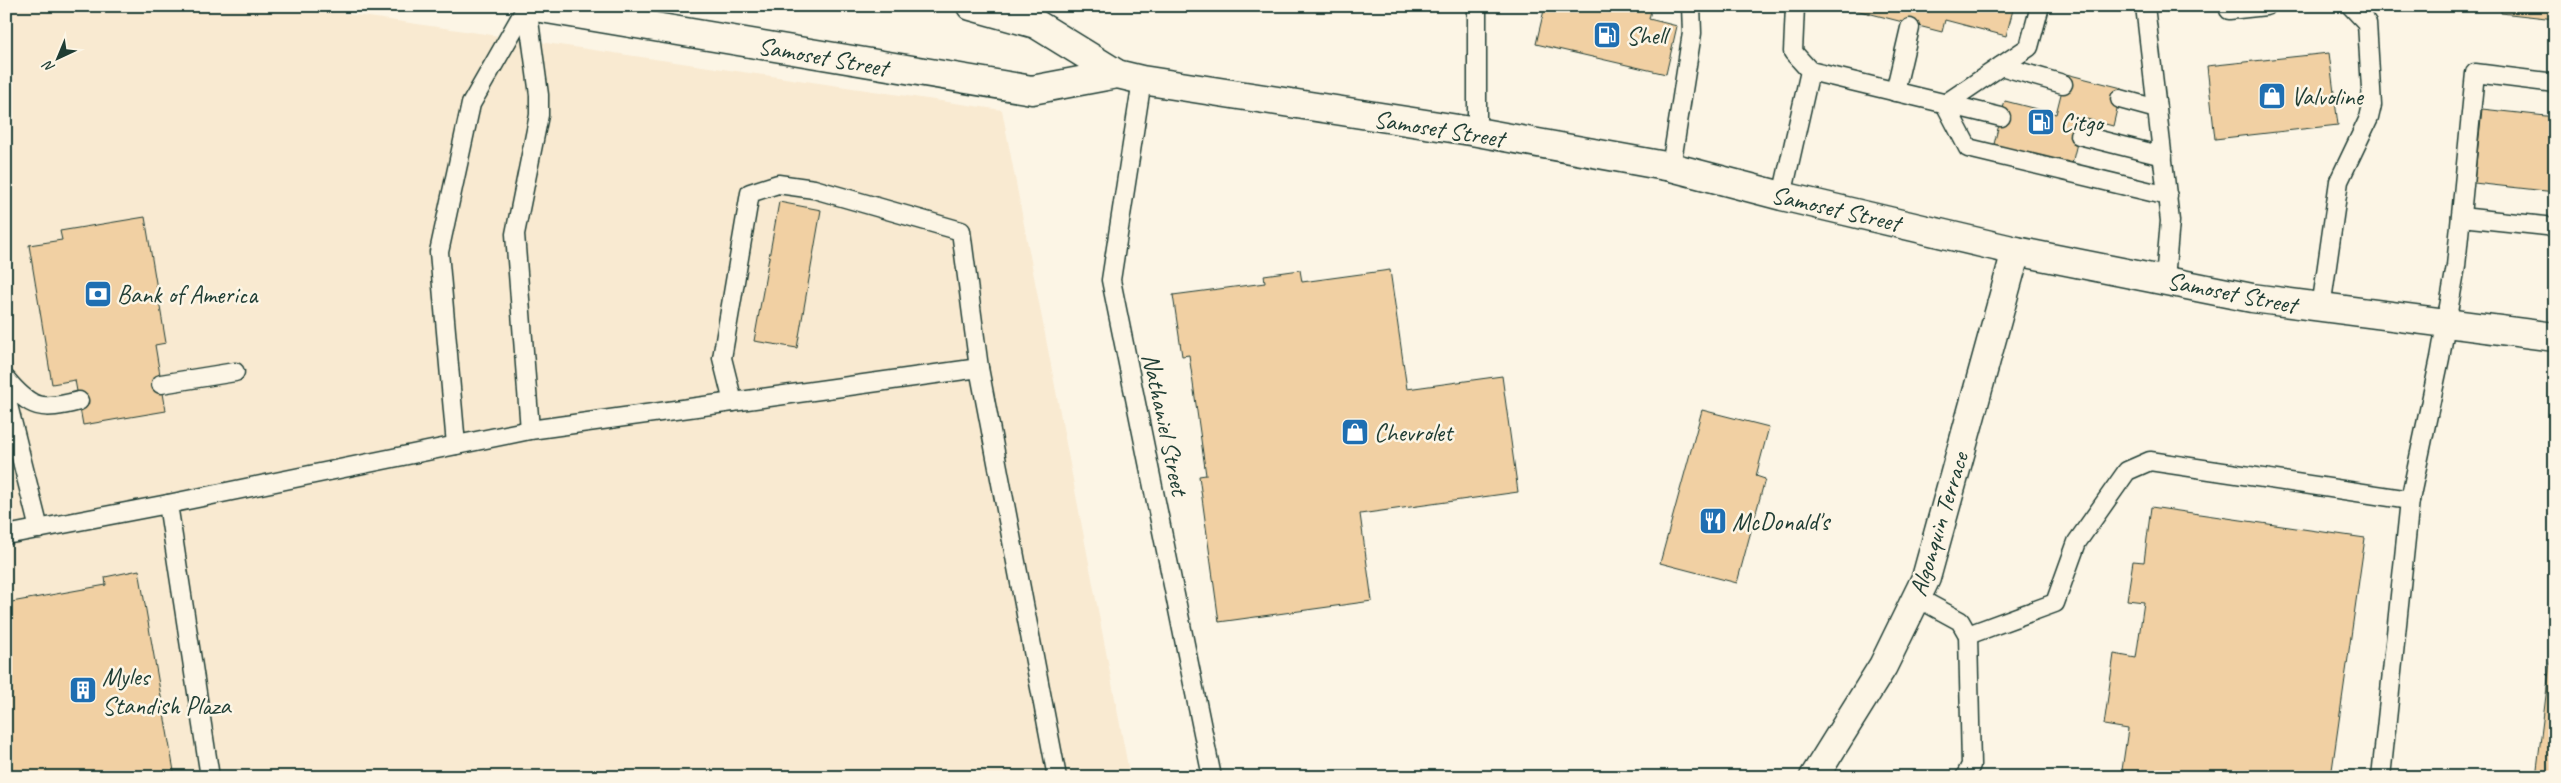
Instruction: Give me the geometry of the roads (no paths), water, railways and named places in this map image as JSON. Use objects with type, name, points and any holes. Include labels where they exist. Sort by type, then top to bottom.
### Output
[{"type":"main road","name":"Samoset Street","points":[[528,6],[1032,90],[1130,77],[1375,118],[1477,132],[1671,167],[1782,196],[2016,251],[2165,279],[2252,298],[2555,336]]},
{"type":"main road","name":"Samoset Street","points":[[971,6],[1036,24],[1130,77]]},
{"type":"main road","name":"Algonquin Terrace","points":[[1814,777],[1883,666],[1926,578],[2016,251]]},
{"type":"lane","points":[[528,6],[539,95],[539,115],[515,234],[530,430]]},
{"type":"lane","points":[[456,445],[439,252],[471,104],[528,6]]},
{"type":"lane","points":[[1477,6],[1477,132]]},
{"type":"lane","points":[[1671,167],[1692,33],[1691,6]]},
{"type":"lane","points":[[1795,6],[1793,52],[1810,71],[2001,117]]},
{"type":"lane","points":[[1945,104],[2029,46],[2040,6]]},
{"type":"lane","points":[[2145,6],[2170,221],[2165,279]]},
{"type":"lane","points":[[2229,10],[2266,6]]},
{"type":"lane","points":[[2321,308],[2339,181],[2369,118],[2372,105],[2367,23],[2351,6]]},
{"type":"lane","points":[[1895,92],[1910,28]]},
{"type":"lane","points":[[2001,66],[2064,84]]},
{"type":"lane","points":[[1782,196],[1810,71]]},
{"type":"lane","points":[[2380,777],[2410,500],[2456,266],[2474,72],[2555,83]]},
{"type":"lane","name":"Nathaniel Street","points":[[1130,77],[1111,280],[1212,777]]},
{"type":"lane","points":[[2120,99],[2157,109]]},
{"type":"lane","points":[[1945,104],[1968,148],[2168,196]]},
{"type":"lane","points":[[2079,135],[2163,156]]},
{"type":"lane","points":[[734,402],[722,358],[750,193],[778,184],[814,189],[961,231],[978,368],[1057,777]]},
{"type":"lane","points":[[2461,217],[2555,227]]},
{"type":"lane","points":[[6,536],[530,430],[978,368]]},
{"type":"lane","points":[[161,384],[235,372]]},
{"type":"lane","points":[[6,379],[22,398],[40,407],[61,406],[79,401]]},
{"type":"lane","points":[[6,397],[39,529]]},
{"type":"lane","points":[[1968,635],[2055,603],[2077,542],[2127,471],[2150,461],[2410,500]]},
{"type":"lane","points":[[168,504],[210,777]]},
{"type":"lane","points":[[1916,597],[1960,621],[1968,635],[1971,765],[1964,777]]},
{"type":"place","name":"Shell","points":[[1607,35]]},
{"type":"place","name":"Valvoline","points":[[2272,96]]},
{"type":"place","name":"Citgo","points":[[2041,122]]},
{"type":"place","name":"Bank of America","points":[[98,294]]},
{"type":"place","name":"Chevrolet","points":[[1355,432]]},
{"type":"place","name":"McDonald's","points":[[1713,521]]},
{"type":"place","name":"Myles Standish Plaza","points":[[83,690]]}]
